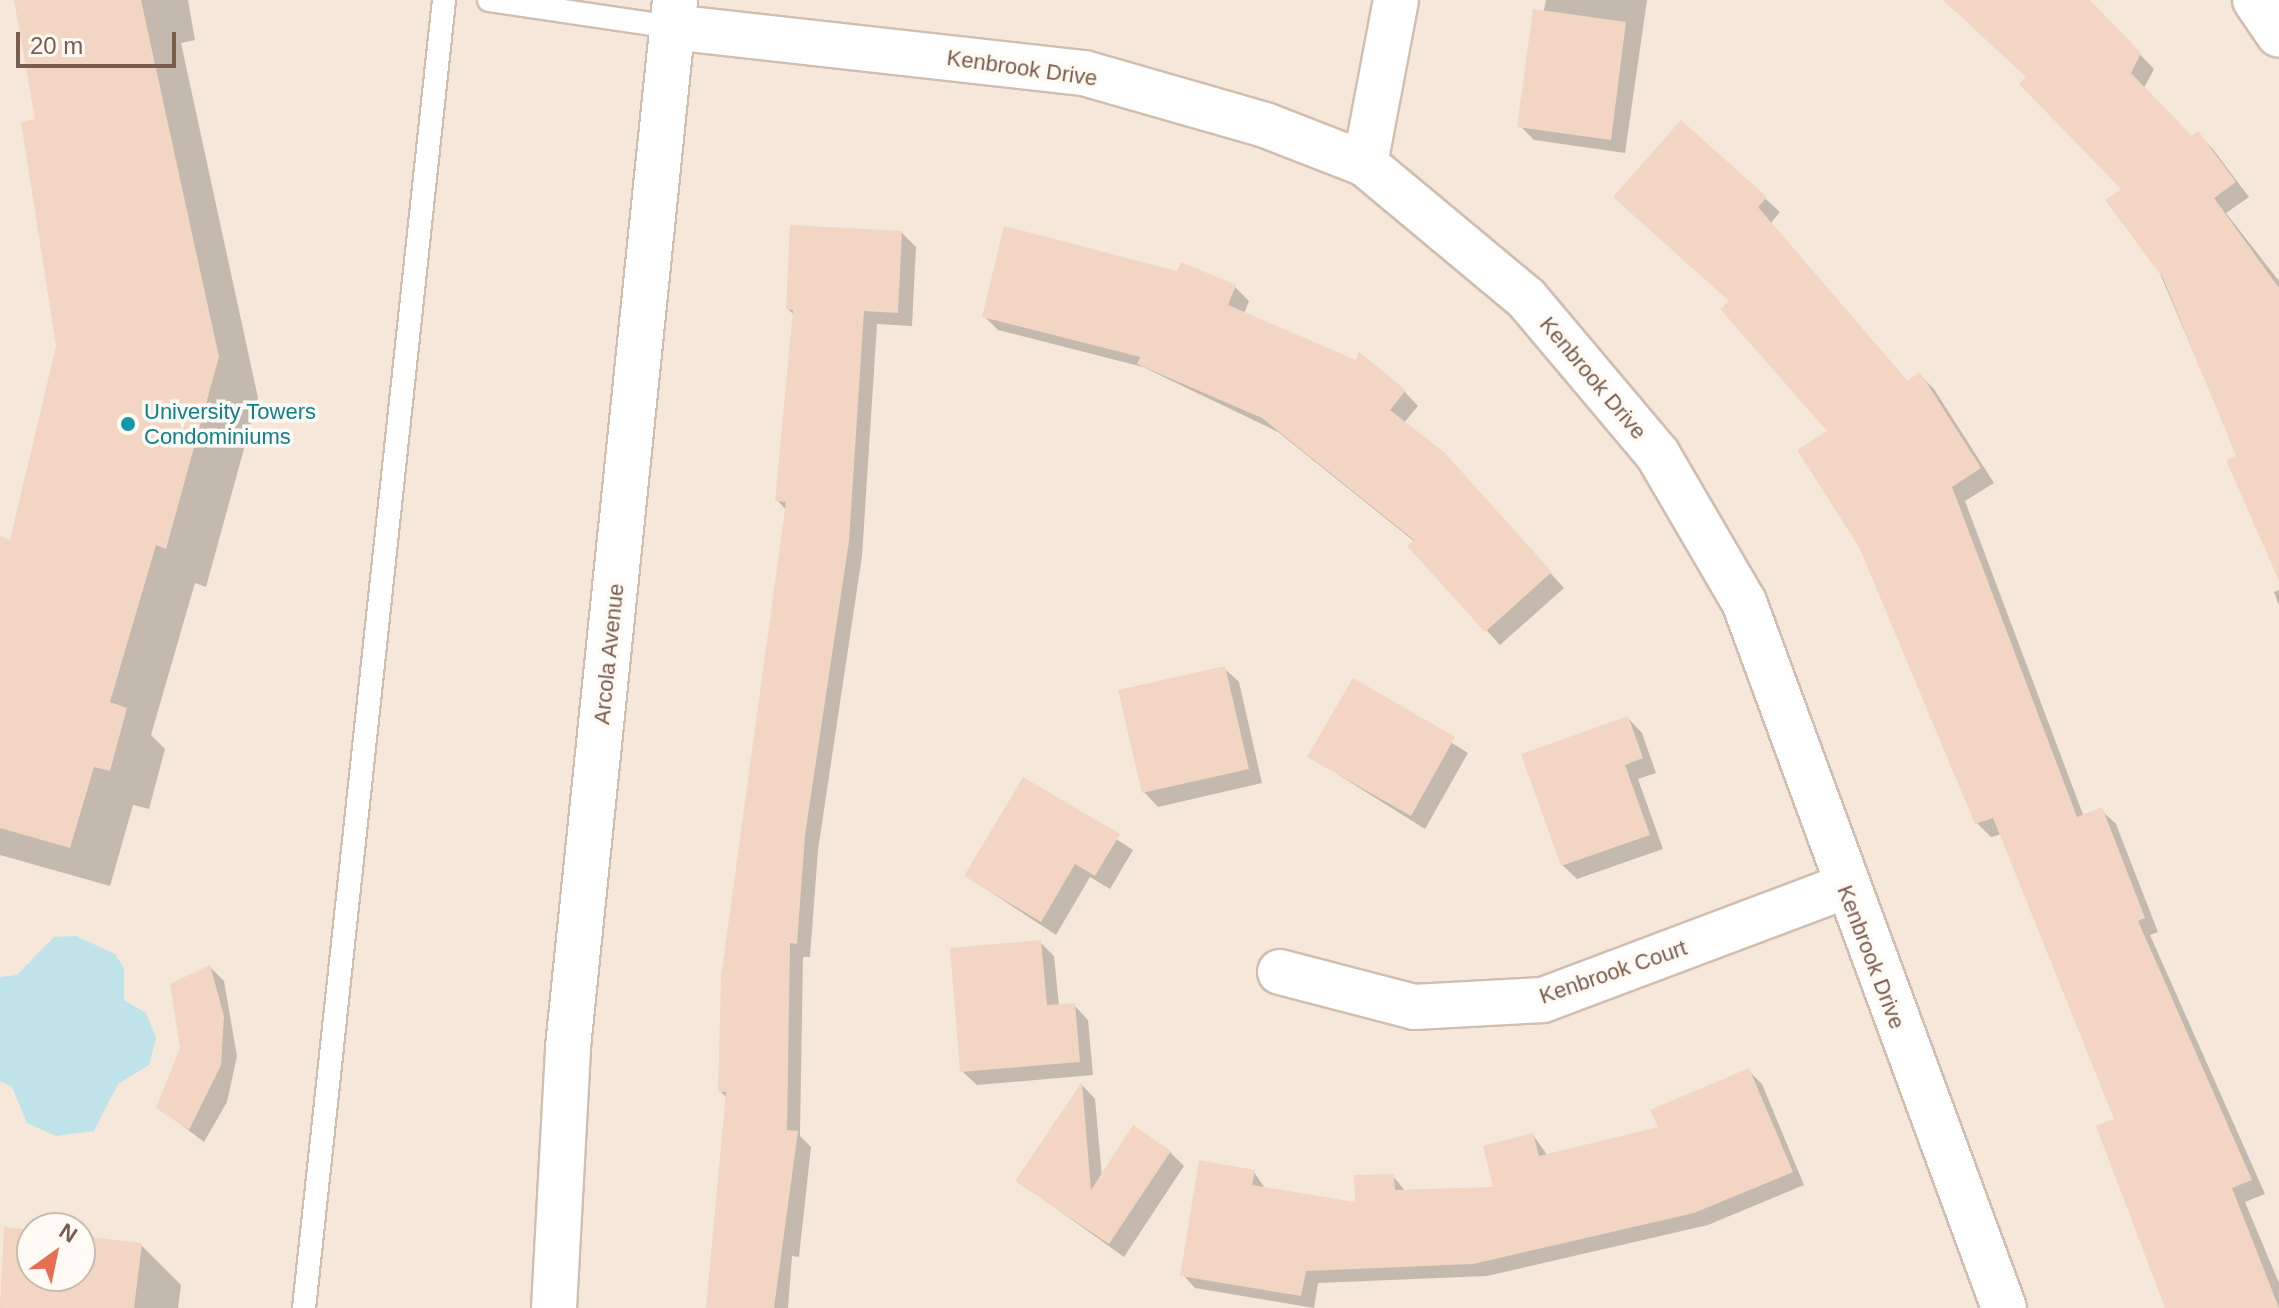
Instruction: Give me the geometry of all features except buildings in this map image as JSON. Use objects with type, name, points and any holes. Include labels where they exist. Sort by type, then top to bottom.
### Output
[{"type":"street","points":[[1365,164],[1396,0]]},
{"type":"street","points":[[2255,0],[2279,35]]},
{"type":"street","name":"Kenbrook Drive","points":[[674,13],[1084,73],[1265,125],[1365,164],[1526,298],[1658,455],[1744,602],[1844,887],[2004,1308]]},
{"type":"street","name":"Arcola Avenue","points":[[554,1308],[568,1047],[674,13]]},
{"type":"street","name":"Kenbrook Court","points":[[1280,972],[1414,1007],[1543,1000],[1844,887]]},
{"type":"lane","points":[[304,1308],[444,0]]},
{"type":"lane","points":[[489,0],[674,13]]},
{"type":"shaded area","points":[[0,0],[2279,0],[2279,1308],[0,1308]]},
{"type":"water","points":[[76,936],[115,954],[124,968],[124,1000],[146,1013],[156,1038],[149,1065],[118,1084],[94,1131],[56,1136],[27,1123],[12,1087],[0,1081],[0,977],[17,975],[54,937]]},
{"type":"place","name":"University Towers Condominiums","points":[[128,424]]}]
